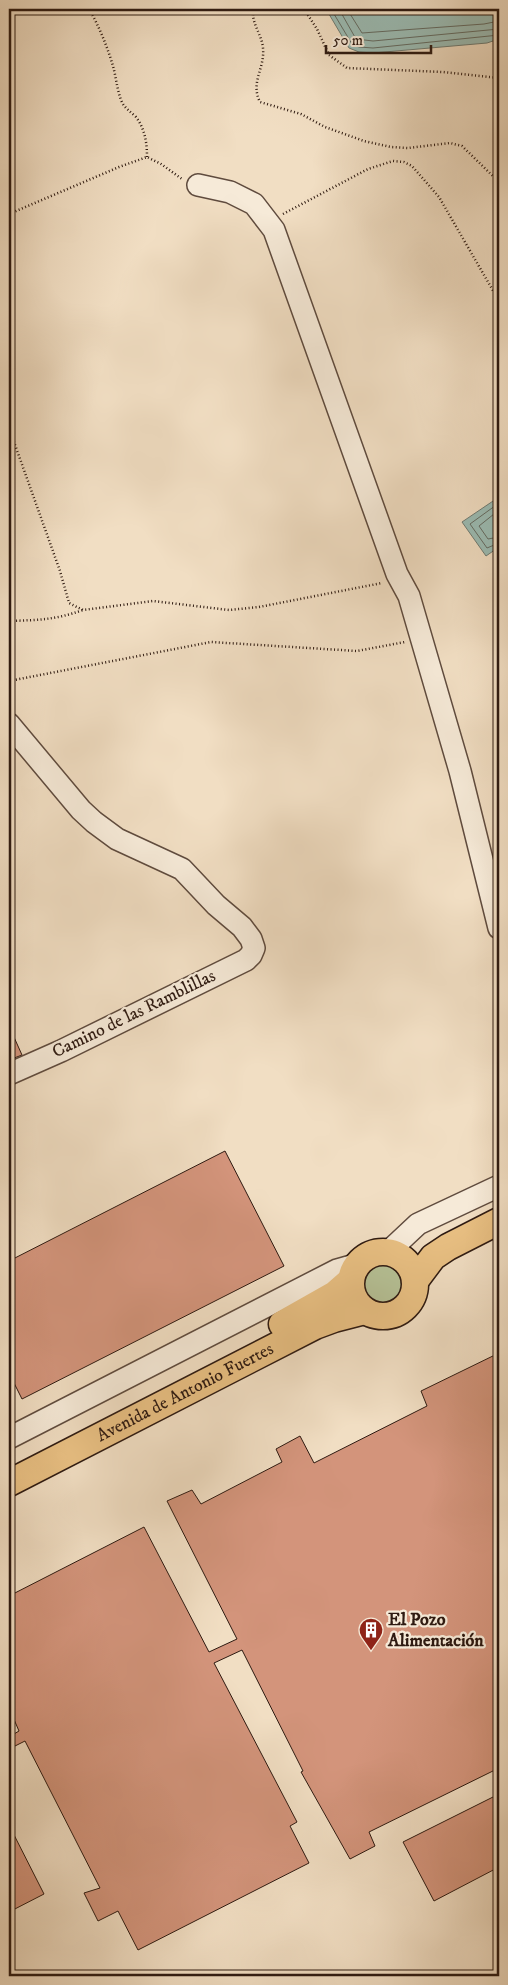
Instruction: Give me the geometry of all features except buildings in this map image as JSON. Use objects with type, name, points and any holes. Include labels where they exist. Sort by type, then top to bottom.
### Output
[{"type":"main road","points":[[415,1281],[433,1257],[448,1247],[499,1221]]},
{"type":"main road","points":[[392,1254],[406,1262],[412,1270],[415,1281],[414,1291],[410,1301],[395,1314],[375,1315],[365,1311],[354,1298],[354,1272],[366,1257],[376,1253],[392,1254],[448,1247]]},
{"type":"main road","name":"Avenida de Antonio Fuertes","points":[[9,1463],[311,1308],[335,1294],[354,1272]]},
{"type":"main road","name":"Avenida de Antonio Fuertes","points":[[9,1483],[315,1326],[365,1311]]},
{"type":"street","points":[[198,185],[230,192],[254,204],[274,230],[400,580],[409,596],[460,771],[499,928]]},
{"type":"street","name":"Camino de las Ramblillas","points":[[9,724],[81,810],[94,822],[117,839],[182,869],[216,905],[242,927],[251,939],[254,948],[252,954],[246,960],[61,1051],[9,1074]]},
{"type":"street","points":[[392,1254],[418,1224],[499,1186]]},
{"type":"street","points":[[10,1436],[337,1270],[354,1272]]},
{"type":"path","points":[[88,9],[95,19],[113,66],[121,101],[126,109],[136,117],[144,131],[147,157]]},
{"type":"path","points":[[258,9],[253,15],[254,24],[262,39],[264,50],[256,93],[260,102],[301,114],[325,127],[357,139],[391,147],[408,148],[450,143],[462,146],[499,182]]},
{"type":"path","points":[[304,9],[317,29],[329,55],[347,68],[443,72],[499,78]]},
{"type":"path","points":[[9,214],[147,157],[161,164],[177,177],[198,185]]},
{"type":"path","points":[[267,222],[368,169],[393,161],[404,162],[412,166],[439,197],[499,301]]},
{"type":"path","points":[[9,428],[60,571],[69,603],[83,610]]},
{"type":"path","points":[[9,621],[43,621],[83,610],[153,601],[229,610],[259,607],[400,580]]},
{"type":"path","points":[[9,682],[211,642],[357,651],[422,638]]},
{"type":"green space","points":[[377,1257],[389,1257],[403,1265],[411,1279],[409,1296],[403,1305],[389,1313],[377,1313],[367,1308],[360,1301],[355,1291],[355,1279],[360,1269],[367,1262]]},
{"type":"water","points":[[326,9],[499,9],[499,39],[487,43],[373,53],[359,52],[349,48]]},
{"type":"water","points":[[499,497],[499,547],[486,556],[462,522]]},
{"type":"place","name":"El Pozo Alimentación","points":[[371,1651]]}]
